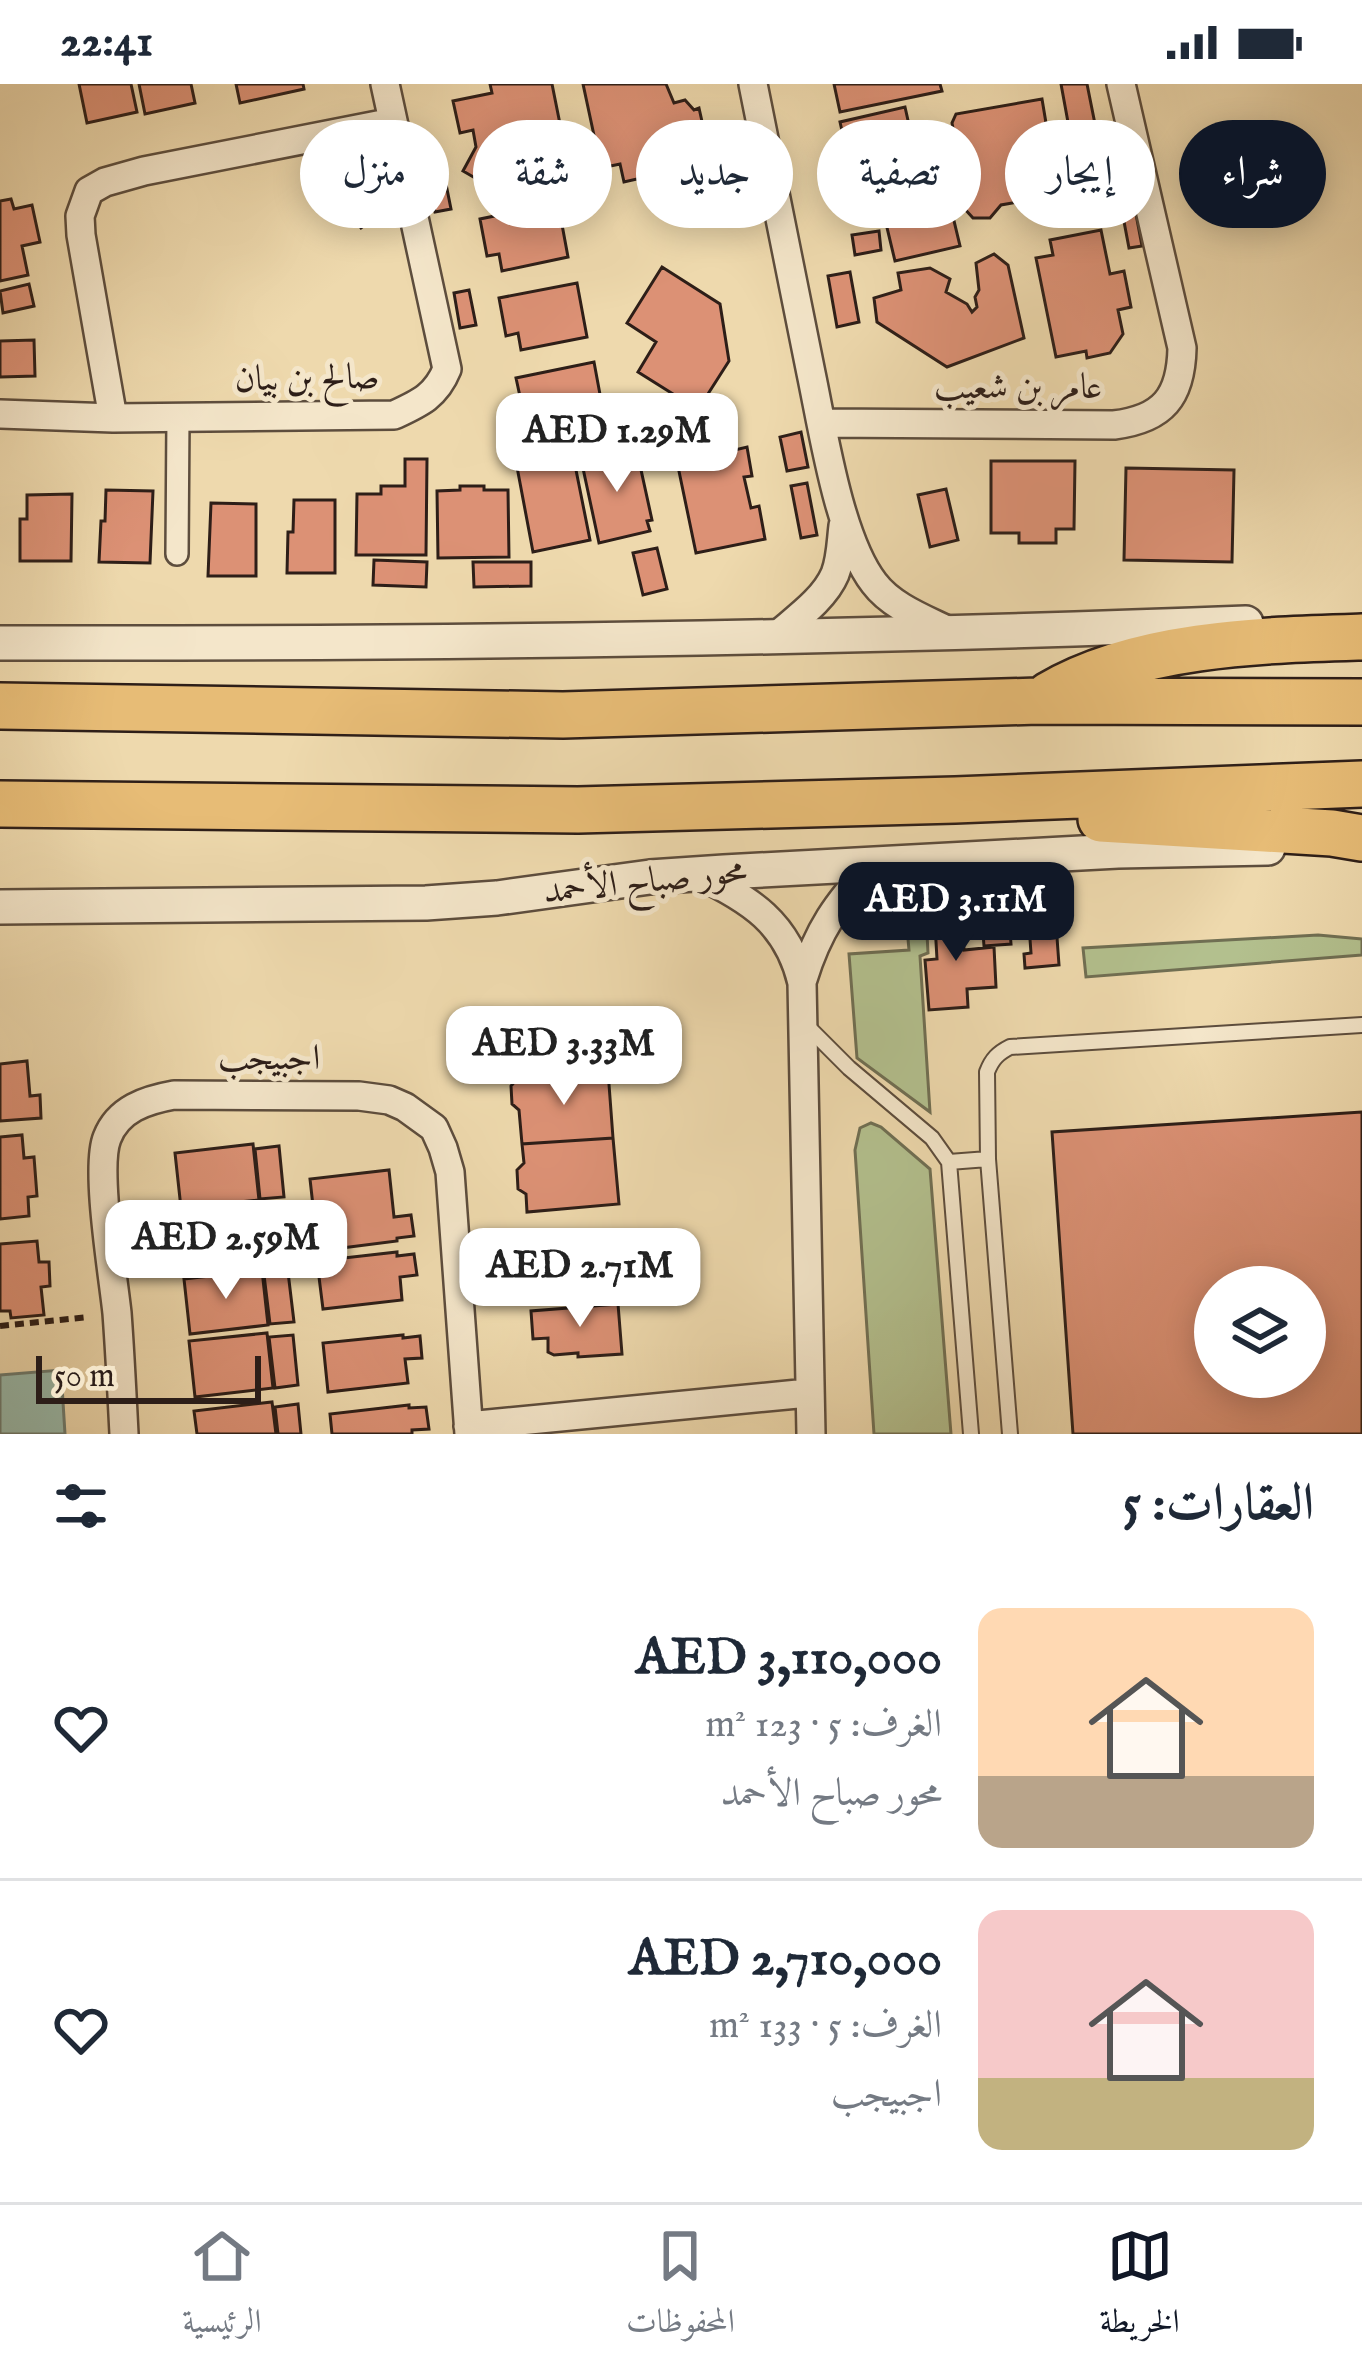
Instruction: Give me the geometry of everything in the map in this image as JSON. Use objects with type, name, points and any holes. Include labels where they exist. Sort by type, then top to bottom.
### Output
[{"type":"highway","points":[[1038,701],[1139,658],[1362,638]]},
{"type":"highway","points":[[0,706],[563,715],[1038,701],[1362,702]]},
{"type":"highway","name":"محور صباح الأحمد","points":[[0,804],[578,810],[1362,784]]},
{"type":"highway","points":[[1036,797],[1108,820],[1332,832],[1362,843]]},
{"type":"street","name":"صالح بن بيان","points":[[385,84],[393,120]]},
{"type":"street","points":[[753,84],[821,423],[856,552],[876,586],[911,612],[957,634]]},
{"type":"street","name":"عامر بن شعيب","points":[[821,423],[1114,424],[1157,414],[1176,388],[1182,348],[1121,84]]},
{"type":"street","points":[[112,418],[81,235],[80,216],[89,191],[144,171],[300,140]]},
{"type":"street","name":"صالح بن بيان","points":[[0,414],[112,418],[394,415],[427,400],[447,369],[417,228]]},
{"type":"street","points":[[177,554],[178,417]]},
{"type":"street","points":[[774,638],[831,582],[844,516]]},
{"type":"street","points":[[0,643],[583,642],[1362,620]]},
{"type":"street","name":"محور صباح الأحمد","points":[[0,907],[426,903],[650,877],[1118,851],[1362,843]]},
{"type":"street","points":[[802,983],[825,923],[872,866]]},
{"type":"street","points":[[697,874],[760,910],[796,957],[802,983],[811,1434]]},
{"type":"street","name":"اجبيجب","points":[[124,1434],[105,1141],[116,1121],[134,1107],[174,1095],[359,1096],[405,1106],[434,1128],[450,1172],[468,1430],[808,1393]]},
{"type":"lane","points":[[805,1024],[932,1138],[949,1162],[971,1434]]},
{"type":"lane","points":[[1010,1434],[988,1159],[987,1072],[991,1061],[1010,1047],[1362,1025]]},
{"type":"lane","points":[[949,1162],[988,1159]]},
{"type":"path","points":[[0,1327],[117,1314]]},
{"type":"green space","points":[[926,915],[928,953],[920,956],[930,1112],[857,1058],[849,954],[909,950],[906,916]]},
{"type":"green space","points":[[1318,935],[1362,939],[1362,955],[1086,977],[1083,948]]},
{"type":"green space","points":[[871,1123],[930,1169],[951,1434],[874,1434],[855,1150],[860,1128]]},
{"type":"shaded area","points":[[61,1370],[65,1434],[0,1434],[0,1375]]},
{"type":"building","points":[[79,84],[131,84],[137,112],[87,123]]},
{"type":"building","points":[[139,84],[191,84],[195,103],[145,114]]},
{"type":"building","points":[[236,84],[303,84],[304,89],[240,103]]},
{"type":"building","points":[[490,84],[552,84],[559,120],[473,120],[473,130],[460,133],[453,101],[492,93]]},
{"type":"building","points":[[583,84],[666,84],[674,103],[685,100],[694,110],[699,108],[702,120],[636,120],[636,179],[624,182],[620,164],[612,166],[612,120],[591,120]]},
{"type":"building","points":[[834,84],[940,84],[942,91],[840,112]]},
{"type":"building","points":[[1061,84],[1087,84],[1094,120],[1068,120]]},
{"type":"building","points":[[1042,99],[1046,120],[1005,120],[1005,204],[990,218],[981,218],[981,120],[953,120],[956,114]]},
{"type":"building","points":[[905,107],[908,120],[849,120]]},
{"type":"building","points":[[473,153],[473,177],[463,171]]},
{"type":"building","points":[[11,199],[14,209],[32,205],[40,242],[22,246],[28,275],[0,281],[0,201]]},
{"type":"building","points":[[482,228],[563,228],[568,257],[502,271],[499,254],[487,256]]},
{"type":"building","points":[[887,228],[956,228],[960,246],[895,261]]},
{"type":"building","points":[[1125,228],[1139,228],[1142,246],[1129,248]]},
{"type":"building","points":[[1101,230],[1110,274],[1124,271],[1131,307],[1118,310],[1123,334],[1110,353],[1087,358],[1086,351],[1056,357],[1036,258],[1053,255],[1050,240]]},
{"type":"building","points":[[879,231],[881,250],[855,255],[852,235]]},
{"type":"building","points":[[994,254],[1008,265],[1024,338],[947,367],[877,322],[874,298],[901,290],[898,273],[930,268],[950,279],[946,292],[972,312],[979,290],[976,263]]},
{"type":"building","points":[[662,267],[720,304],[729,361],[699,408],[701,417],[643,429],[637,401],[673,394],[638,372],[656,342],[627,323]]},
{"type":"building","points":[[850,272],[859,322],[837,327],[828,276]]},
{"type":"building","points":[[577,283],[587,337],[521,350],[518,333],[506,336],[499,298]]},
{"type":"building","points":[[29,284],[34,306],[3,313],[0,291]]},
{"type":"building","points":[[469,290],[476,325],[460,328],[454,293]]},
{"type":"building","points":[[34,340],[35,376],[0,377],[0,341]]},
{"type":"building","points":[[594,362],[604,416],[538,430],[535,412],[524,415],[516,378]]},
{"type":"building","points":[[728,416],[735,450],[747,447],[752,476],[744,477],[751,508],[759,506],[765,539],[696,553],[670,428]]},
{"type":"building","points":[[801,432],[808,467],[787,471],[780,437]]},
{"type":"building","points":[[636,447],[652,520],[647,521],[650,531],[599,543],[581,459]]},
{"type":"building","points":[[573,455],[590,540],[533,552],[517,467]]},
{"type":"building","points":[[405,459],[427,459],[426,555],[356,555],[357,494],[381,494],[381,486],[405,486]]},
{"type":"building","points":[[991,461],[1075,461],[1074,529],[1056,529],[1056,543],[1019,543],[1019,533],[991,533]]},
{"type":"building","points":[[1126,468],[1234,470],[1232,562],[1124,560]]},
{"type":"building","points":[[807,483],[817,535],[801,538],[791,486]]},
{"type":"building","points":[[460,486],[508,490],[509,557],[438,558],[437,491],[460,490]]},
{"type":"building","points":[[946,489],[958,540],[930,547],[918,495]]},
{"type":"building","points":[[106,490],[153,491],[150,563],[99,562]]},
{"type":"building","points":[[72,494],[71,561],[20,561],[20,519],[27,519],[27,495]]},
{"type":"building","points":[[294,500],[335,500],[335,573],[287,573]]},
{"type":"building","points":[[211,503],[256,504],[256,576],[208,576]]},
{"type":"building","points":[[657,548],[667,589],[643,595],[633,553]]},
{"type":"building","points":[[374,560],[427,562],[426,587],[373,585]]},
{"type":"building","points":[[473,562],[531,562],[531,586],[474,587]]},
{"type":"building","points":[[1007,891],[1011,944],[984,946],[980,894]]},
{"type":"building","points":[[1054,896],[1059,965],[1025,968],[1024,954],[1031,953],[1027,898]]},
{"type":"building","points":[[961,905],[964,950],[994,947],[996,987],[967,989],[968,1007],[929,1010],[925,960],[937,959],[934,907]]},
{"type":"building","points":[[27,1061],[30,1096],[40,1095],[41,1118],[0,1121],[0,1064]]},
{"type":"building","points":[[608,1071],[613,1138],[522,1144],[519,1110],[512,1104],[511,1086],[517,1079]]},
{"type":"building","points":[[1362,1112],[1362,1434],[1073,1434],[1052,1132]]},
{"type":"building","points":[[22,1135],[24,1158],[34,1157],[37,1196],[28,1197],[29,1216],[0,1219],[0,1137]]},
{"type":"building","points":[[613,1138],[619,1204],[527,1212],[526,1194],[518,1189],[517,1170],[524,1163],[522,1144]]},
{"type":"building","points":[[253,1144],[259,1200],[181,1208],[175,1153]]},
{"type":"building","points":[[279,1146],[284,1197],[260,1199],[255,1149]]},
{"type":"building","points":[[389,1170],[394,1217],[411,1215],[414,1236],[318,1251],[310,1179]]},
{"type":"building","points":[[257,1206],[263,1261],[185,1270],[179,1214]]},
{"type":"building","points":[[283,1208],[289,1258],[265,1261],[260,1211]]},
{"type":"building","points":[[614,1230],[618,1279],[531,1288],[529,1260],[544,1259],[542,1245],[547,1240]]},
{"type":"building","points":[[37,1241],[39,1262],[49,1262],[50,1286],[41,1287],[44,1315],[11,1318],[10,1311],[0,1311],[0,1244]]},
{"type":"building","points":[[397,1252],[397,1256],[414,1254],[417,1275],[400,1277],[402,1300],[323,1309],[317,1261]]},
{"type":"building","points":[[262,1270],[268,1325],[190,1334],[184,1279]]},
{"type":"building","points":[[288,1272],[294,1322],[270,1324],[264,1275]]},
{"type":"building","points":[[618,1304],[622,1354],[554,1355],[548,1352],[548,1338],[533,1339],[531,1311]]},
{"type":"building","points":[[267,1333],[273,1388],[195,1397],[189,1341]]},
{"type":"building","points":[[293,1335],[298,1385],[275,1388],[269,1337]]},
{"type":"building","points":[[420,1336],[422,1358],[405,1359],[408,1383],[328,1392],[323,1343]]},
{"type":"building","points":[[272,1402],[276,1434],[197,1434],[194,1411]]},
{"type":"building","points":[[298,1404],[301,1434],[278,1434],[275,1407]]},
{"type":"building","points":[[426,1407],[429,1429],[412,1430],[412,1434],[332,1434],[330,1414]]}]
